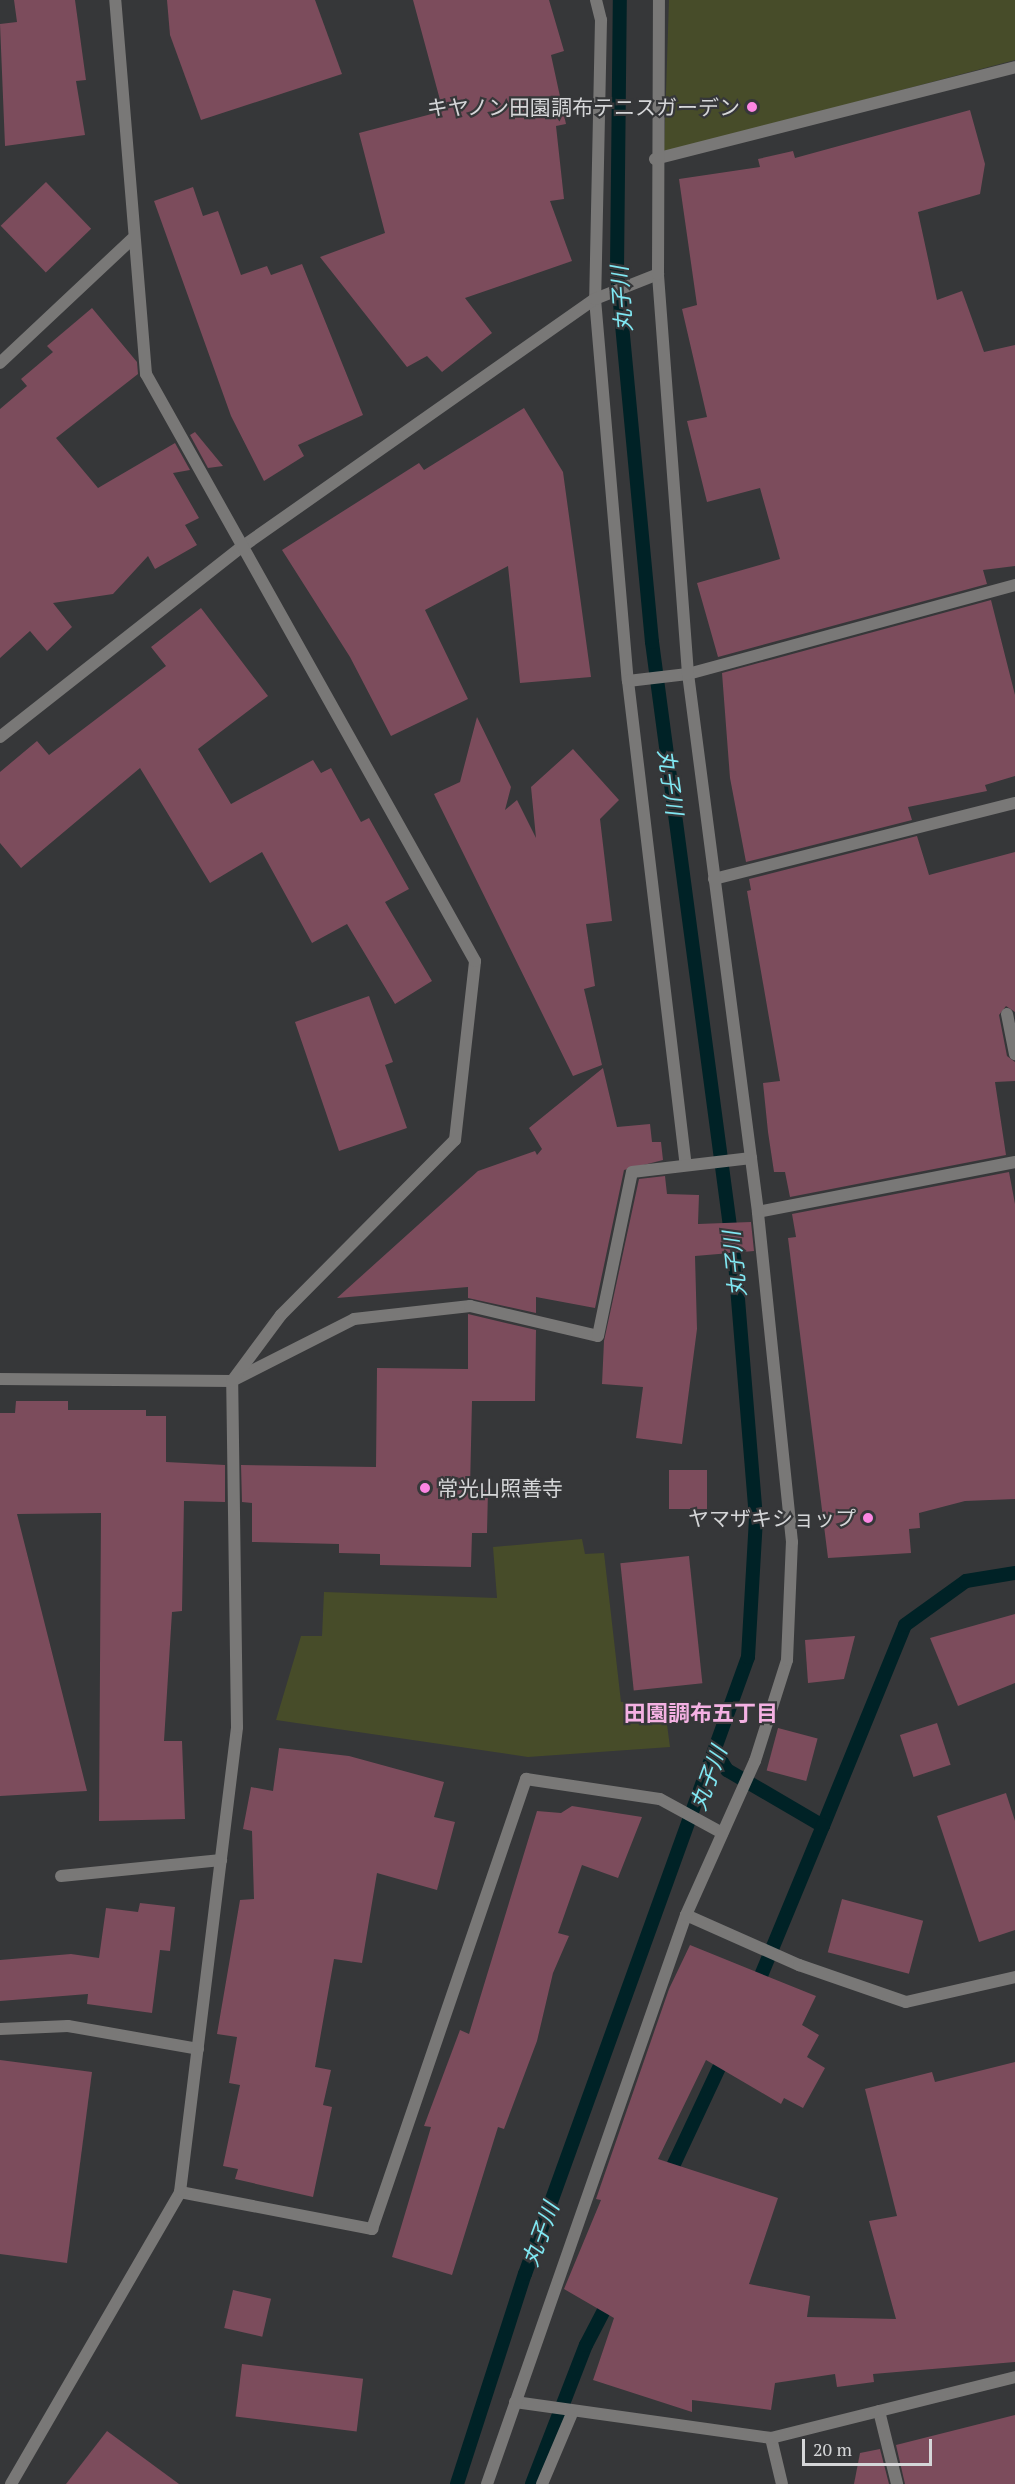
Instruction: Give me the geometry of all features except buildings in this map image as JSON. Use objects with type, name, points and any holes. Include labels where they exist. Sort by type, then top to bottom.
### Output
[{"type":"street","points":[[11,2484],[180,2192],[237,1727],[232,1381],[281,1315],[455,1140],[475,961],[239,549],[146,374],[132,239],[114,0]]},
{"type":"street","points":[[596,0],[601,20],[600,297],[633,681],[692,1164]]},
{"type":"street","points":[[487,2484],[686,1915],[755,1761],[788,1660],[792,1542],[758,1212],[714,879],[682,675],[652,277],[659,0]]},
{"type":"street","points":[[655,159],[1015,67]]},
{"type":"street","points":[[0,363],[132,239]]},
{"type":"street","points":[[0,737],[239,549],[600,297],[652,277]]},
{"type":"street","points":[[633,681],[682,675],[1015,585]]},
{"type":"street","points":[[714,879],[1015,803]]},
{"type":"street","points":[[1007,1014],[1015,1054]]},
{"type":"street","points":[[0,1380],[232,1381],[354,1319],[470,1306],[598,1336],[632,1172],[751,1158]]},
{"type":"street","points":[[758,1212],[1015,1162]]},
{"type":"street","points":[[180,2192],[372,2229],[526,1779],[660,1799],[722,1833]]},
{"type":"street","points":[[61,1876],[221,1860]]},
{"type":"street","points":[[686,1915],[799,1965],[906,2002],[1015,1977]]},
{"type":"street","points":[[0,2029],[68,2026],[198,2049]]},
{"type":"street","points":[[515,2402],[771,2438],[1015,2377]]},
{"type":"street","points":[[542,2484],[573,2411]]},
{"type":"street","points":[[879,2411],[897,2484]]},
{"type":"street","points":[[771,2438],[782,2484]]},
{"type":"green space","name":"キヤノン田園調布テニスガーデン","points":[[669,0],[1015,0],[1015,60],[664,153]]},
{"type":"green space","points":[[582,1539],[585,1554],[604,1553],[621,1702],[664,1702],[670,1747],[528,1757],[276,1720],[301,1636],[322,1636],[324,1592],[497,1598],[493,1547]]},
{"type":"waterway","name":"丸子川","points":[[457,2484],[525,2274],[748,1657],[756,1518],[735,1264],[652,642],[617,269],[620,0]]},
{"type":"waterway","points":[[717,1754],[727,1770],[823,1826],[905,1625],[966,1581],[1015,1573]]},
{"type":"waterway","points":[[755,1990],[823,1826]]},
{"type":"waterway","points":[[666,2181],[727,2051]]},
{"type":"waterway","points":[[532,2484],[586,2345],[612,2295]]},
{"type":"place","name":"キヤノン田園調布テニスガーデン","points":[[752,107]]},
{"type":"place","name":"常光山照善寺","points":[[425,1488]]},
{"type":"place","name":"ヤマザキショップ","points":[[868,1518]]},
{"type":"district","name":"田園調布五丁目","points":[[701,1713]]}]
